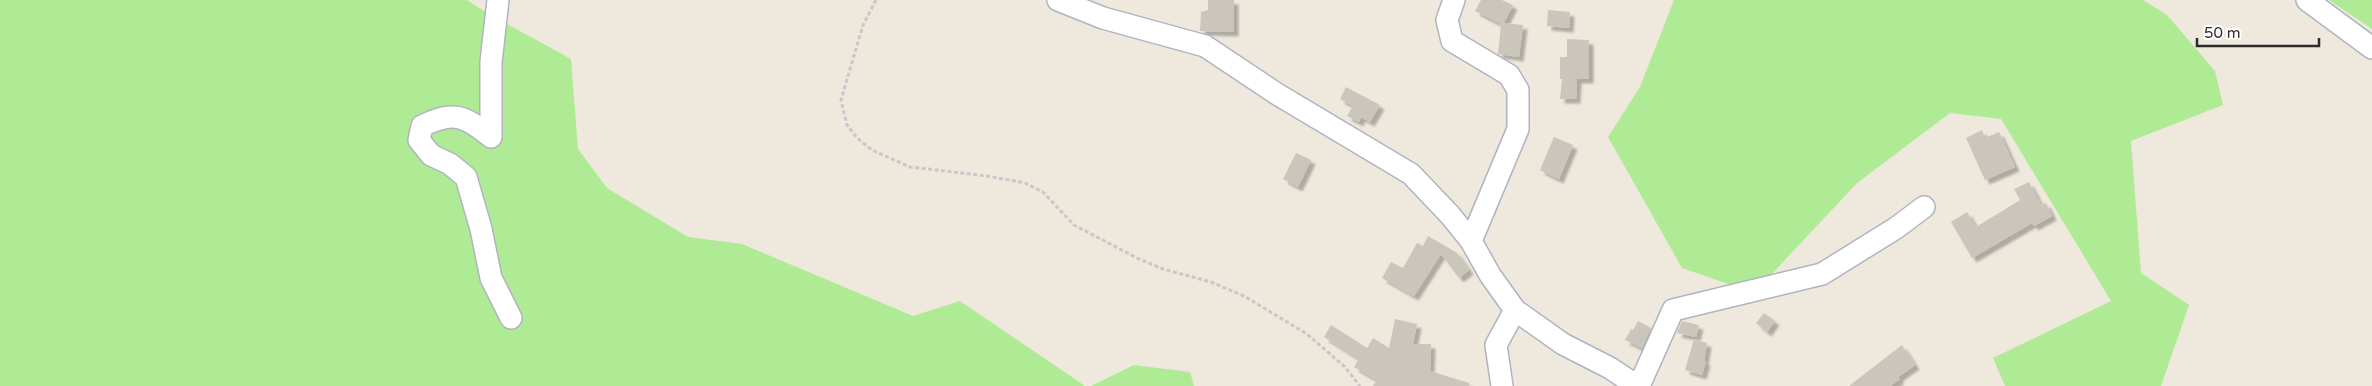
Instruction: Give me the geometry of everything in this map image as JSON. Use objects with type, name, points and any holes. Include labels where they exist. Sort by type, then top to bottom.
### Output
[{"type":"street","points":[[498,0],[491,62],[491,137],[466,118],[438,118],[422,126],[419,140],[431,155],[450,164],[466,177],[481,229],[491,278],[511,318]]},
{"type":"street","points":[[1058,0],[1103,18],[1204,46],[1277,94],[1411,174],[1450,215],[1471,241],[1490,275],[1515,310],[1563,344],[1610,368],[1638,386],[1673,310],[1822,274],[1896,228],[1924,207]]},
{"type":"street","points":[[1454,0],[1447,20],[1452,40],[1509,75],[1518,90],[1518,129],[1471,241]]},
{"type":"street","points":[[2307,0],[2372,48]]},
{"type":"street","points":[[1502,386],[1496,345],[1515,310]]},
{"type":"path","points":[[876,0],[862,25],[841,100],[847,125],[857,138],[872,150],[910,167],[1025,182],[1043,192],[1074,225],[1163,269],[1211,282],[1244,296],[1307,334],[1344,366],[1360,386]]},
{"type":"green space","points":[[0,0],[467,0],[571,59],[578,149],[607,188],[688,237],[742,244],[913,316],[960,301],[1085,386],[0,386]]},
{"type":"green space","points":[[1674,0],[2143,0],[2167,15],[2215,71],[2223,105],[2131,141],[2141,273],[2189,305],[2161,386],[2005,386],[1993,358],[2111,301],[2001,119],[1950,113],[1857,183],[1754,293],[1682,268],[1608,137],[1640,87]]},
{"type":"green space","points":[[2329,0],[2372,0],[2372,29]]},
{"type":"green space","points":[[1134,365],[1190,372],[1194,386],[1091,386]]},
{"type":"building","points":[[1208,0],[1234,0],[1234,32],[1200,31],[1201,12],[1208,10]]},
{"type":"building","points":[[1481,0],[1502,0],[1513,5],[1504,23],[1523,25],[1519,57],[1498,54],[1501,24],[1475,11]]},
{"type":"building","points":[[1548,10],[1570,12],[1569,28],[1547,26]]},
{"type":"building","points":[[1567,39],[1589,40],[1589,79],[1577,79],[1576,99],[1560,99],[1562,79],[1560,79],[1560,57],[1567,57]]},
{"type":"building","points":[[1346,87],[1380,105],[1370,122],[1361,117],[1359,122],[1347,116],[1353,106],[1340,99]]},
{"type":"building","points":[[1982,130],[1985,138],[1999,132],[2015,167],[1985,180],[1966,138]]},
{"type":"building","points":[[1554,137],[1573,145],[1559,179],[1540,170]]},
{"type":"building","points":[[1296,153],[1311,160],[1298,187],[1283,179]]},
{"type":"building","points":[[2029,182],[2041,205],[2046,203],[2052,216],[2034,226],[2032,223],[1972,258],[1951,222],[1967,212],[1976,227],[2020,200],[2014,189]]},
{"type":"building","points":[[1428,236],[1457,253],[1469,270],[1459,278],[1441,254],[1414,296],[1382,278],[1391,262],[1403,268],[1417,243],[1423,246]]},
{"type":"building","points":[[1764,313],[1775,321],[1767,332],[1756,323]]},
{"type":"building","points":[[1395,319],[1417,324],[1413,344],[1431,344],[1430,371],[1469,383],[1469,386],[1373,386],[1377,380],[1354,367],[1359,359],[1324,337],[1331,325],[1367,348],[1373,338],[1389,348]]},
{"type":"building","points":[[1638,321],[1651,328],[1642,348],[1625,340]]},
{"type":"building","points":[[1682,321],[1699,325],[1696,337],[1677,333]]},
{"type":"building","points":[[1694,339],[1707,343],[1704,361],[1706,361],[1702,375],[1685,370]]},
{"type":"building","points":[[1902,345],[1915,365],[1898,377],[1900,379],[1890,386],[1849,386]]}]
